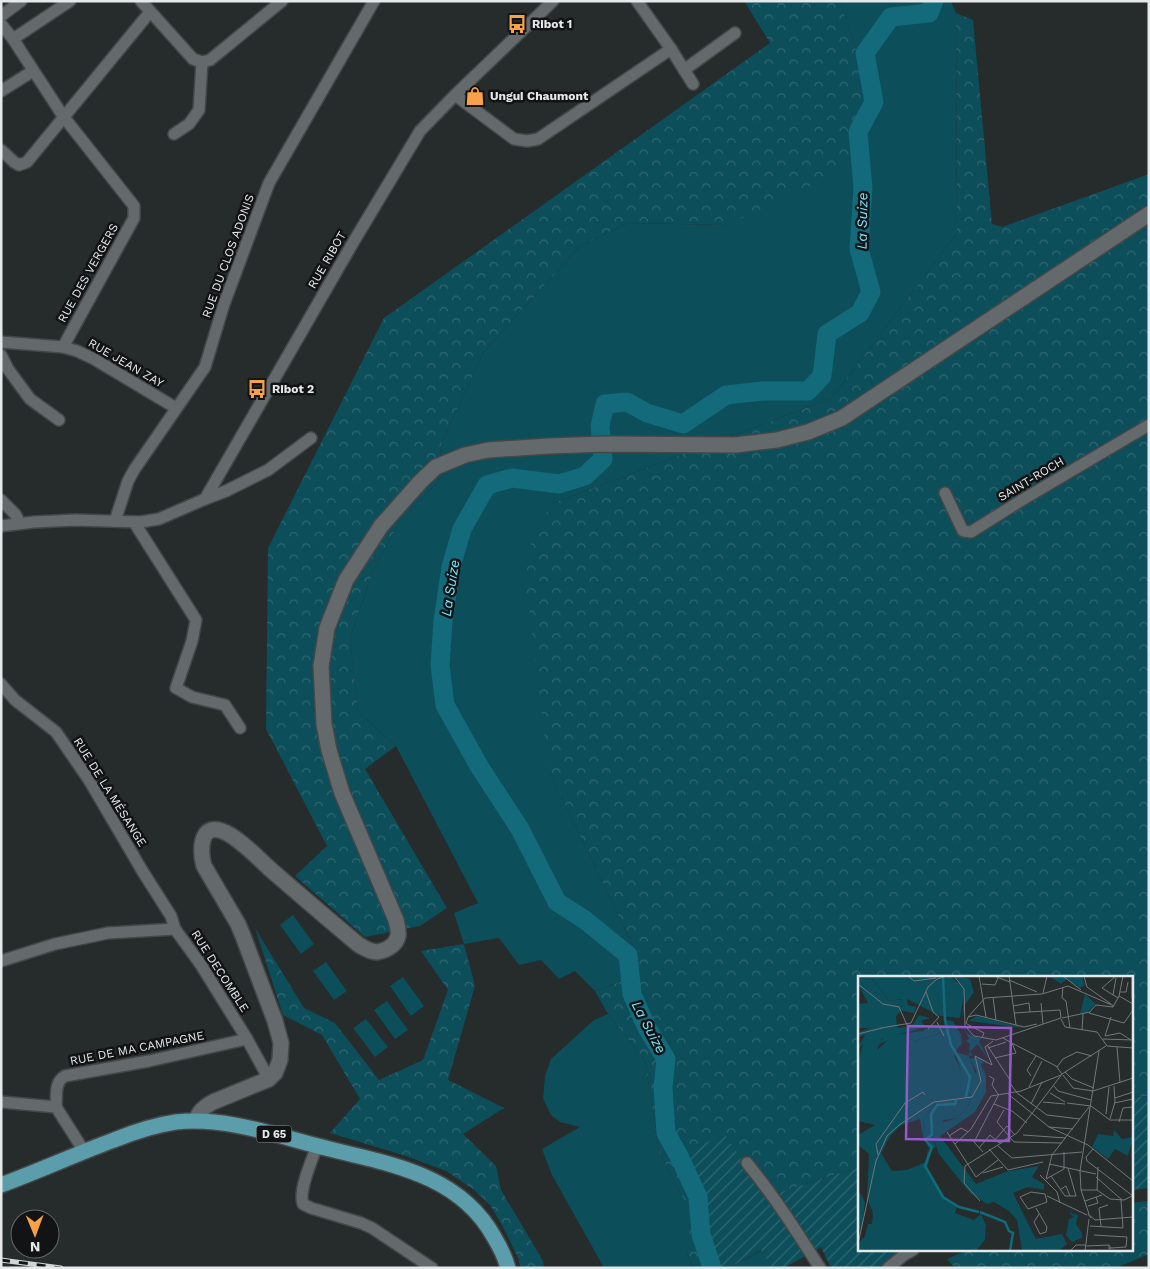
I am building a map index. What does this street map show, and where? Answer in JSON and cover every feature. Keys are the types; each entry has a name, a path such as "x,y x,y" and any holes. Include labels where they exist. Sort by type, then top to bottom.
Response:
{"main road":[{"path":"196,1121 200,1111 205,1106 269,1079 275,1073 280,1060 281,1043 238,924 204,866 201,849 202,840 205,835 216,830 229,835 359,945 368,950 377,952 386,949 393,945 398,938 396,920 342,792 329,750 324,724 321,666 327,628 346,580 381,526 421,481 436,467 465,455 488,450 549,446 735,445 777,440 808,432 842,418 1149,214"},
{"name":"D 65","path":"1,1184 148,1128 169,1123 196,1121 220,1123 250,1128 394,1165 429,1178 454,1193 483,1218 500,1247 508,1268"}],"street":[{"path":"1,16 21,1"},
{"path":"13,39 70,1"},
{"path":"141,1 193,59 202,62 210,60 282,1"},
{"name":"RUE DU CLOS ADONIS","path":"115,521 128,481 134,470 205,367 224,304 269,183 374,1"},
{"name":"RUE RIBOT","path":"205,499 420,131 553,1"},
{"path":"638,1 693,84"},
{"path":"1,150 18,165 27,162 150,12"},
{"name":"RUE DES VERGERS","path":"1,24 13,39 63,116 134,206 134,218 63,347"},
{"path":"684,70 735,33"},
{"path":"455,95 514,138 527,141 538,139 671,49"},
{"path":"174,134 189,124 199,110 202,62"},
{"path":"1,91 34,71"},
{"name":"RUE JEAN ZAY","path":"1,342 63,347 77,350 176,408"},
{"path":"1,355 8,369 30,398 59,420"},
{"name":"SAINT-ROCH","path":"945,493 963,531 971,532 1149,424"},
{"path":"1,526 75,520 134,522 159,519 234,487 268,470 310,438"},
{"path":"1,500 15,514 20,523"},
{"path":"134,522 196,620 192,641 176,688 192,697 225,706 240,728"},
{"name":"RUE DE LA MÉSANGE","path":"1,684 16,700 56,732 89,780 143,872 172,916 175,929"},
{"name":"RUE DECOMBLE","path":"1,961 55,944 108,932 175,929 247,1039 269,1079"},
{"name":"RUE DE MA CAMPAGNE","path":"56,1107 58,1084 60,1079 65,1076 149,1061 247,1039"},
{"path":"1,1102 56,1107 84,1151"},
{"path":"317,1146 302,1190 301,1199 303,1204 362,1223 432,1268"},
{"path":"747,1163 781,1207 820,1268"},
{"path":"888,1268 909,1252"}],"green space":[{"path":"744,1 840,1 857,53 863,101 849,168 727,225 628,223 580,246 483,353 441,445 438,482 399,522 373,571 350,638 358,712 396,746 365,769 447,908 420,926 365,937 295,876 327,846 266,729 268,548 384,318 770,43"},
{"path":"840,1 951,1 956,13 957,233 832,398 551,504 549,771 636,952 625,980 595,991 575,971 559,979 541,960 519,965 499,938 464,944 454,913 478,903 396,746 358,712 350,638 373,571 399,522 438,482 441,445 483,353 580,246 628,223 727,225 857,53"},
{"path":"956,13 973,20 992,224 1002,227 1149,174 1149,1096 1132,1097 1132,976 858,976 858,1167 768,1196 681,1155 701,1196 705,1233 718,1268 693,1268 686,1251 686,1204 659,1152 645,1060 608,1014 595,991 625,980 636,952 549,771 523,560 551,504 832,398 957,233"},
{"path":"293,915 314,944 301,954 280,925"},
{"path":"255,928 304,1008 335,1023 379,1080 423,1060 448,990 421,951 464,944 475,986 448,1080 504,1108 463,1134 496,1166 501,1190 543,1261 544,1268 520,1268 519,1260 490,1205 473,1189 446,1171 406,1156 330,1133 360,1099 322,1035 283,1015"},
{"path":"326,962 347,991 334,1000 313,971"},
{"path":"403,977 424,1006 411,1016 390,986"},
{"path":"387,1001 408,1030 395,1039 374,1010"},
{"path":"608,1014 645,1060 659,1152 686,1204 686,1251 693,1268 604,1268 552,1175 542,1149 580,1127 560,1122 551,1115 543,1098 545,1076 551,1059 594,1020"},
{"path":"366,1019 388,1047 375,1057 353,1028"},
{"path":"1149,1096 1149,1188 1132,1190 1132,1097"},
{"path":"724,1134 768,1196 858,1167 858,1252 899,1252 881,1268 831,1268 821,1247 784,1268 772,1268 761,1250 729,1268 718,1268 705,1233 701,1196 681,1155"},
{"path":"1149,1201 1149,1254 1116,1268 955,1268 947,1259 963,1252 1132,1252 1132,1203"},
{"path":"762,1250 772,1268 729,1268"}],"waterway":[{"name":"La Suize","path":"712,1268 701,1234 698,1197 666,1133 663,1087 666,1059 647,1028 632,994 628,955 585,920 557,902 520,829 479,766 445,705 440,665 443,621 451,567 462,529 487,485 512,478 559,484 585,476 603,459 600,426 605,404 627,402 647,413 683,424 726,395 763,391 808,391 822,376 827,334 860,313 871,292 859,249 863,188 858,132 874,102 865,53 891,17 929,13 934,1"}],"railway":[{"path":"1,1260 61,1268"}],"place":[{"name":"Ribot 1","path":"517,24"},
{"name":"Ungui Chaumont","path":"475,96"},
{"name":"Ribot 2","path":"257,389"}]}
